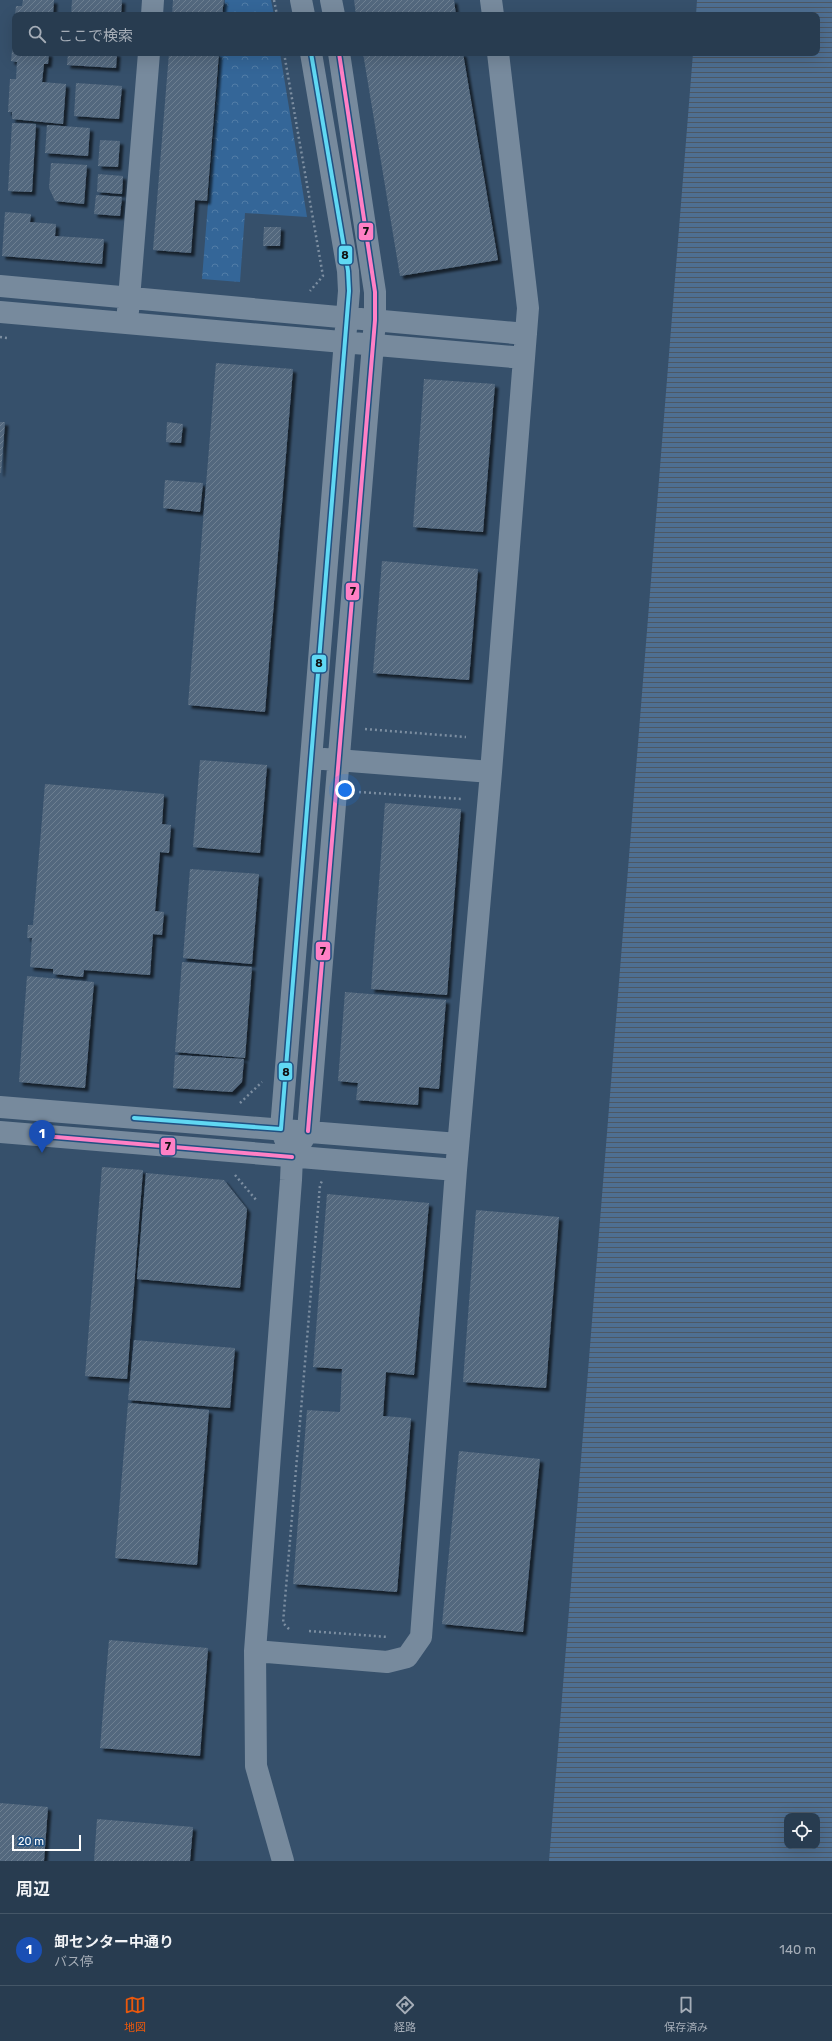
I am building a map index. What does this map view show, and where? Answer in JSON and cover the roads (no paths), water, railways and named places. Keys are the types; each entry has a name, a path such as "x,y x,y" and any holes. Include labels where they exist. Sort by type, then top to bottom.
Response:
{"street":[{"path":"152,12 153,0"},
{"path":"302,0 304,12"},
{"path":"331,0 333,12"},
{"path":"491,0 493,12"},
{"path":"127,322 149,56"},
{"path":"283,1861 256,1766 255,1651 292,1157 280,1128 348,317 348,271 312,56"},
{"path":"292,1157 308,1131 374,344 374,286 339,56"},
{"path":"255,1651 387,1662 407,1657 421,1636 458,1144 491,772 528,308 498,56"},
{"path":"0,286 526,334"},
{"path":"0,312 524,358"},
{"path":"311,758 491,772"},
{"path":"0,1107 280,1128 458,1144"},
{"path":"0,1132 456,1170"}],"place":[{"name":"卸センター中通り","path":"42,1153"}]}
